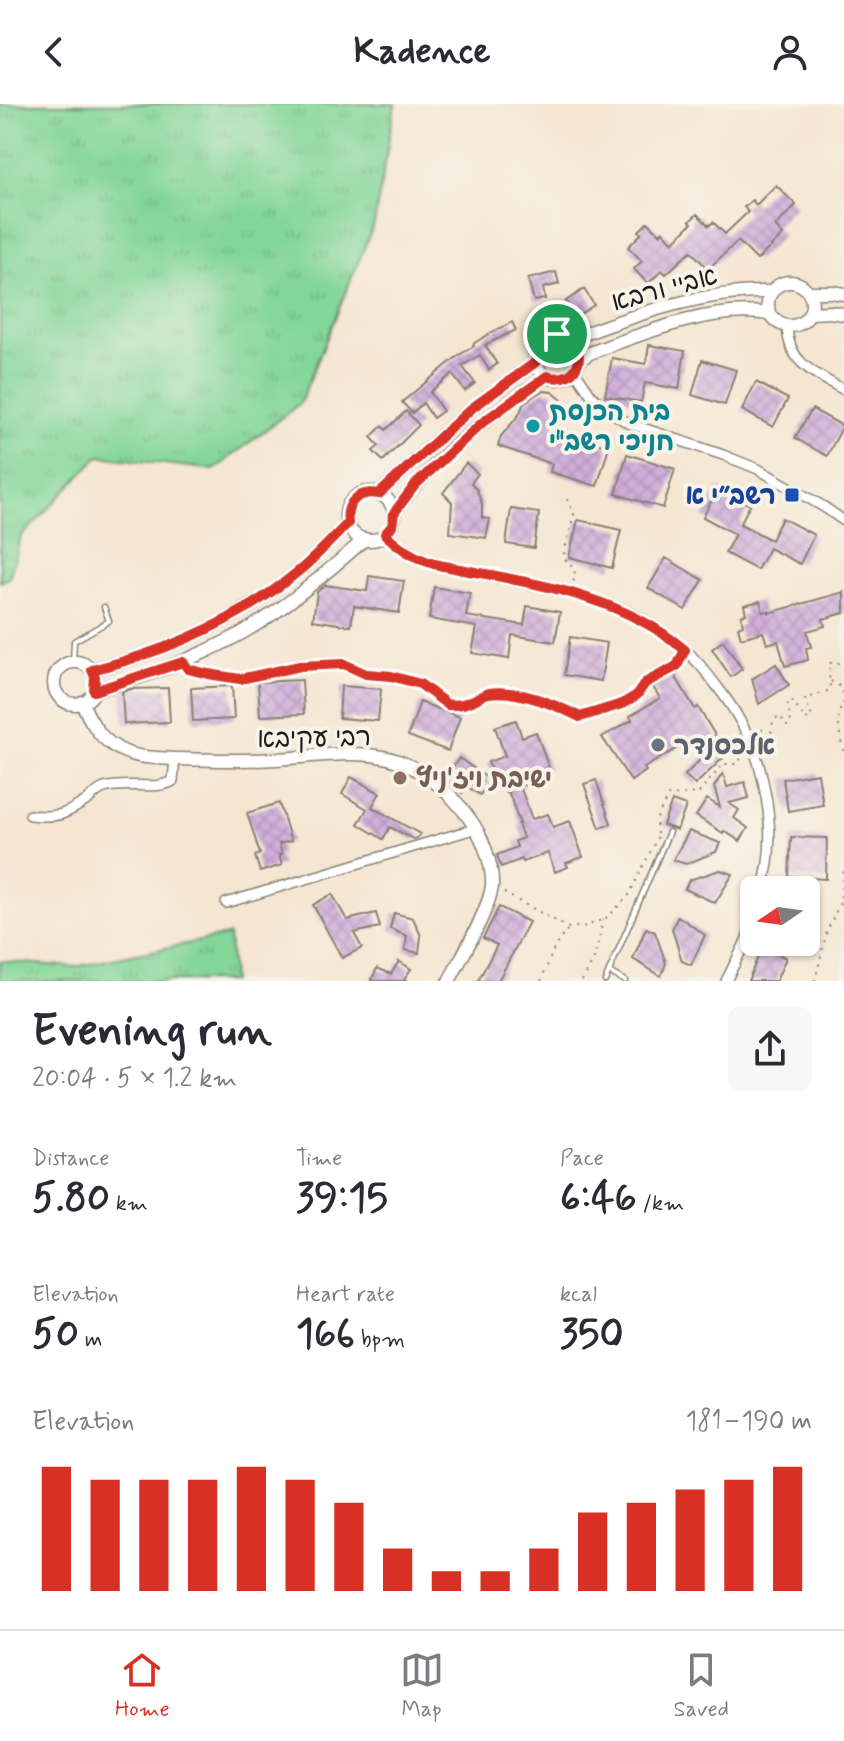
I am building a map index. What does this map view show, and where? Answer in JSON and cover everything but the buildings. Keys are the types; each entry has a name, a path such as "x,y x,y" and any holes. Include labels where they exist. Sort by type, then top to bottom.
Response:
{"street":[{"path":"791,281 810,292 811,313 801,324 780,324 770,314 768,306 777,286 791,281"},
{"name":"אביי ורבא","path":"570,339 663,306 725,293 772,292"},
{"path":"810,292 844,294"},
{"name":"אביי ורבא","path":"576,365 585,355 669,325 727,313 754,311 770,314"},
{"path":"811,313 844,314"},
{"path":"787,326 787,338 794,355 806,367 844,390"},
{"path":"576,365 569,375 562,378 547,376 536,362 538,345 543,339 557,334 570,339 577,348 576,365 592,396 628,423 758,469 844,521"},
{"path":"379,494 472,408 536,362"},
{"path":"394,513 387,499 365,492 355,497 346,517 355,534 365,539 378,539 392,526 394,513 415,485 483,422 547,376"},
{"path":"92,670 176,644 246,609 300,570 348,523"},
{"path":"385,534 402,550 418,559 573,593 606,604 641,619 685,650 730,702 750,741 766,789 771,826 765,876"},
{"path":"94,691 183,662 222,644 274,613 365,539"},
{"path":"73,662 92,670 94,691 89,699 72,704 63,700 55,687 58,671 73,662"},
{"name":"רבי עקיבא","path":"82,702 94,725 114,747 143,757 227,760 350,755 399,761 449,793 477,828 486,851 492,886"},
{"path":"30,815 53,818 72,810 102,789 129,784 164,786 173,781 175,758"},
{"path":"226,903 477,828"},
{"path":"449,981 486,907 492,886"},
{"path":"726,981 740,953"}],"lane":[{"path":"73,662 74,641 109,621 104,607"},
{"path":"605,981 669,832"},
{"path":"609,972 625,981"}],"path":[{"path":"567,499 574,514 563,557 575,570 573,593"},
{"path":"183,662 188,669 240,679 300,666 344,664 366,674 391,676 420,684 448,705 465,704 488,693 506,694 559,706 580,717 630,700 645,683 677,666 685,650"},
{"path":"492,886 569,928 587,926 608,917 629,895 658,836 656,820 668,796 699,793 723,764 736,764 760,727 766,736 771,735 773,720 780,716 787,726 791,724 788,704 791,700 806,720 812,717 805,699 830,690 829,663 837,662 844,671"},
{"path":"830,680 841,687 844,700 840,707 844,754"},
{"path":"815,981 827,931 840,903 844,869"},
{"path":"582,981 595,957 603,919"},
{"path":"541,981 555,946 569,928"}],"green space":[{"path":"0,104 395,104 374,224 300,403 214,470 99,456 21,537 9,578 0,582"},
{"path":"229,935 232,981 0,981 0,961 74,967"}],"place":[{"name":"בית הכנסת חניכי רשב\"י","path":"533,426"},
{"name":"רשב״י א","path":"792,495"},
{"name":"אלכסנדר","path":"658,745"},
{"name":"ישיבת ויז'ניץ","path":"400,778"}],"route":[{"path":"557,334 567,336 577,348 576,368 562,378 547,376 483,422 415,485 394,513 392,526 385,534 402,550 418,559 573,593 641,619 685,650 677,666 645,683 637,695 622,704 580,717 559,706 506,694 488,693 465,704 448,705 420,684 391,676 366,674 344,664 300,666 240,679 188,669 183,662 94,691 96,686 92,670 151,654 195,636 246,609 300,570 348,523 348,507 355,497 365,492 379,494 472,408 536,362 538,345 543,339 557,334"}]}
